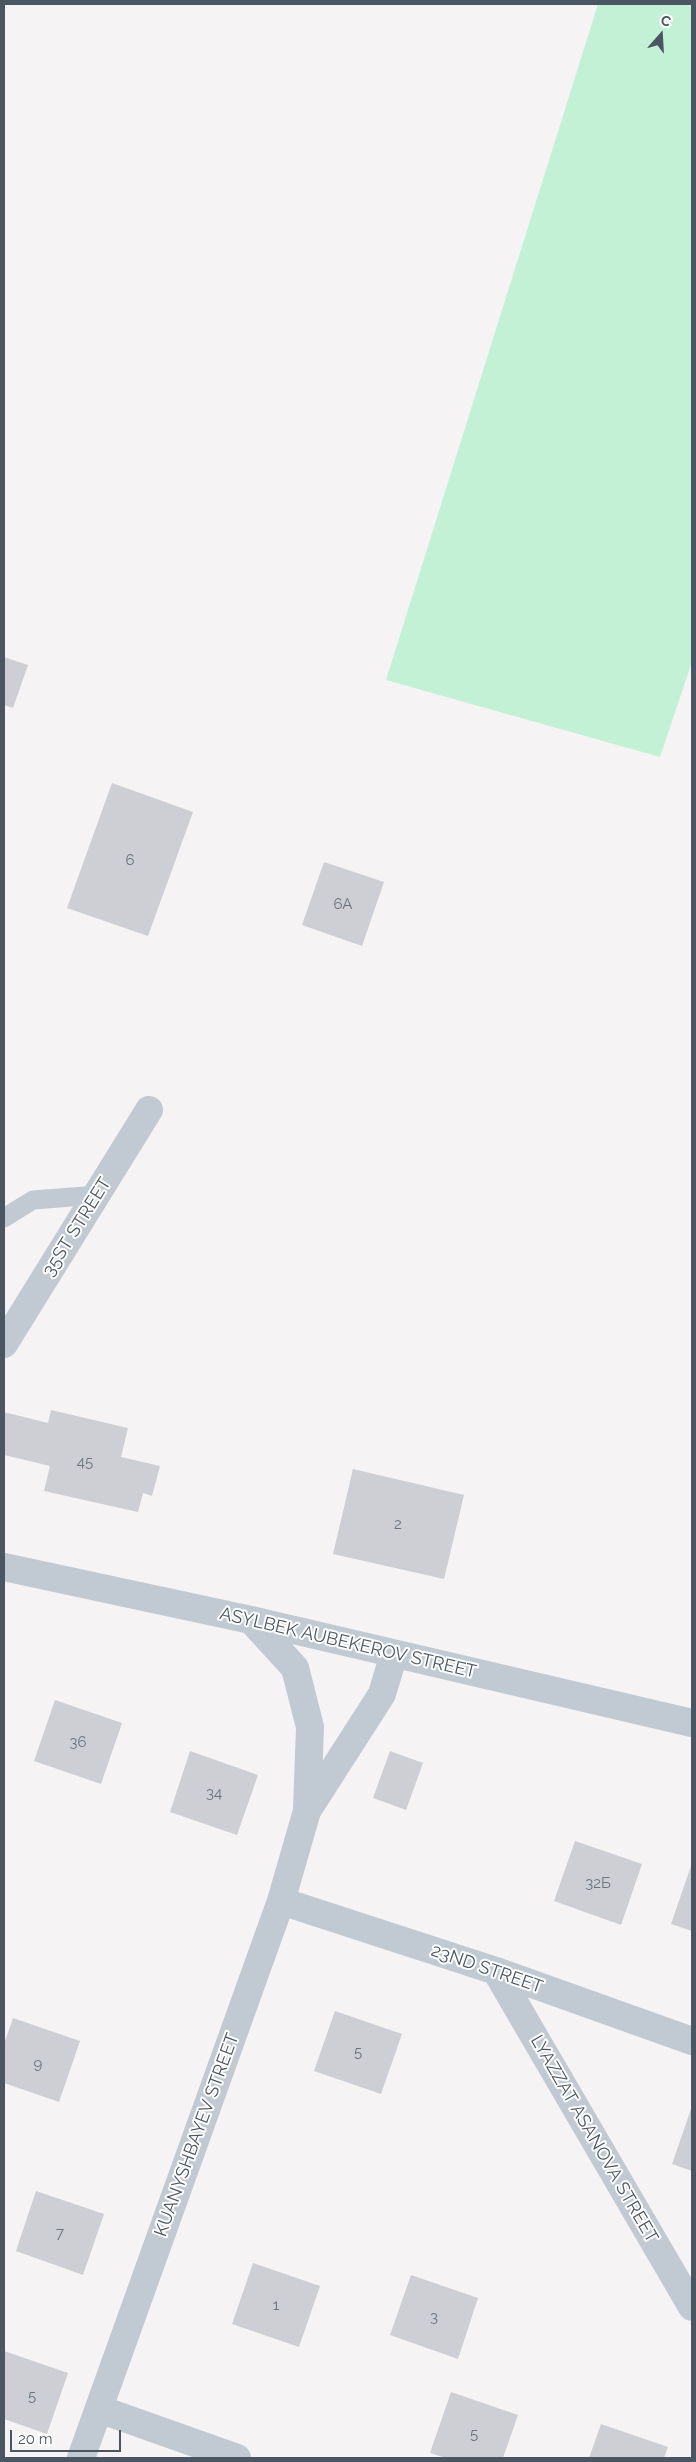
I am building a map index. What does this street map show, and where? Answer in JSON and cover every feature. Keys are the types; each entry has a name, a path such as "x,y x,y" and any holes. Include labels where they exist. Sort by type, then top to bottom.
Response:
{"street":[{"name":"35ST STREET","path":"4,1344 149,1110"},
{"name":"ASYLBEK AUBEKEROV STREET","path":"4,1567 251,1620 692,1723"},
{"name":"KUANYSHBAYEV STREET","path":"81,2458 281,1901 307,1810 310,1727 295,1668 251,1620"},
{"name":"KUANYSHBAYEV STREET","path":"307,1810 382,1694 394,1654"},
{"name":"23ND STREET","path":"281,1901 496,1971 692,2041"},
{"name":"LYAZZAT ASANOVA STREET","path":"496,1971 692,2308"},
{"path":"99,2408 237,2458"}],"lane":[{"path":"4,1218 33,1200 98,1195"}],"green space":[{"path":"598,4 692,4 692,662 660,757 386,680"}],"building":[{"path":"4,657 28,665 13,708 4,705"},
{"path":"112,783 193,812 148,936 67,908"},
{"path":"324,862 384,882 362,946 302,925"},
{"path":"51,1410 128,1428 121,1457 160,1466 152,1496 143,1493 138,1512 44,1491 50,1466 4,1455 4,1412 48,1423"},
{"path":"353,1469 464,1495 444,1579 333,1554"},
{"path":"55,1700 122,1723 101,1784 34,1761"},
{"path":"190,1751 258,1775 237,1835 170,1812"},
{"path":"390,1751 423,1763 406,1810 373,1798"},
{"path":"575,1841 642,1864 621,1925 554,1901"},
{"path":"692,1863 692,1931 671,1924"},
{"path":"335,2011 402,2034 381,2094 314,2071"},
{"path":"13,2018 80,2041 59,2102 4,2083 4,2044"},
{"path":"692,2106 692,2171 672,2164"},
{"path":"36,2191 104,2214 83,2275 16,2251"},
{"path":"253,2263 320,2286 299,2347 232,2324"},
{"path":"411,2275 478,2298 458,2359 390,2335"},
{"path":"4,2351 68,2373 47,2434 4,2419"},
{"path":"451,2392 518,2415 503,2458 446,2458 430,2453"},
{"path":"601,2424 668,2447 664,2458 589,2458"}]}
